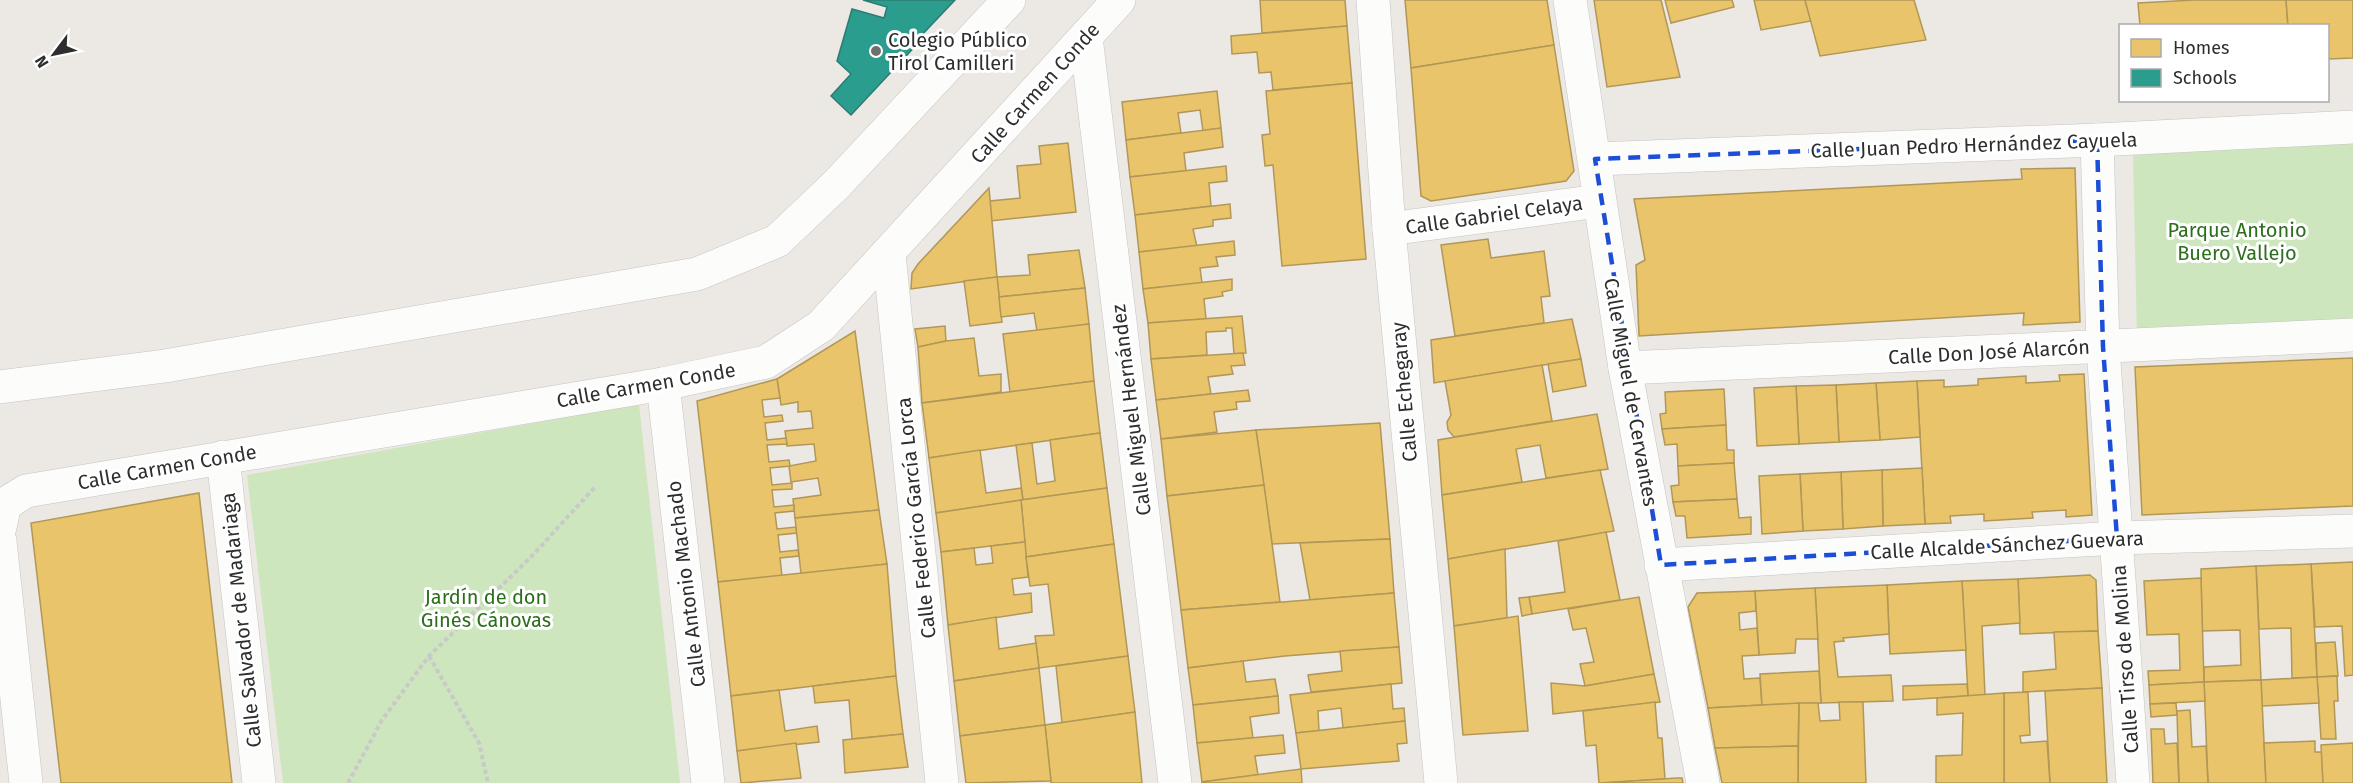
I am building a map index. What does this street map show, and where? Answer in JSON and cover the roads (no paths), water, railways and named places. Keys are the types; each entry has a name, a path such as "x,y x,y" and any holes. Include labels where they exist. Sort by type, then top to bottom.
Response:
{"street":[{"path":"0,387 165,366 697,274 777,241 836,185 1009,0"},
{"name":"Calle Echegaray","path":"1373,0 1389,229 1441,783"},
{"name":"Calle Miguel de Cervantes","path":"1570,0 1625,368 1703,783"},
{"name":"Calle Carmen Conde","path":"0,527 5,504 26,491 663,384 766,362 821,326 889,254 1098,14"},
{"name":"Calle Miguel Hernández","path":"1098,14 1175,783"},
{"name":"Calle Juan Pedro Hernández Cayuela","path":"1595,159 2097,140 2353,127"},
{"name":"Calle Tirso de Molina","path":"2097,140 2103,347 2133,783"},
{"name":"Calle Gabriel Celaya","path":"1389,229 1599,201"},
{"name":"Calle Federico García Lorca","path":"889,254 942,783"},
{"name":"Calle Don José Alarcón","path":"1625,368 2353,335"},
{"name":"Calle Antonio Machado","path":"663,384 708,783"},
{"name":"Calle Salvador de Madariaga","path":"223,457 259,783"},
{"name":"Calle Alcalde Sánchez Guevara","path":"1661,565 2117,538 2353,531"},
{"path":"0,541 26,783"}],"place":[{"name":"Colegio Público Tirol Camilleri","path":"876,51"}],"park label":[{"name":"Parque Antonio Buero Vallejo","path":"2237,242"},
{"name":"Jardín de don Ginés Cánovas","path":"486,608"}]}
